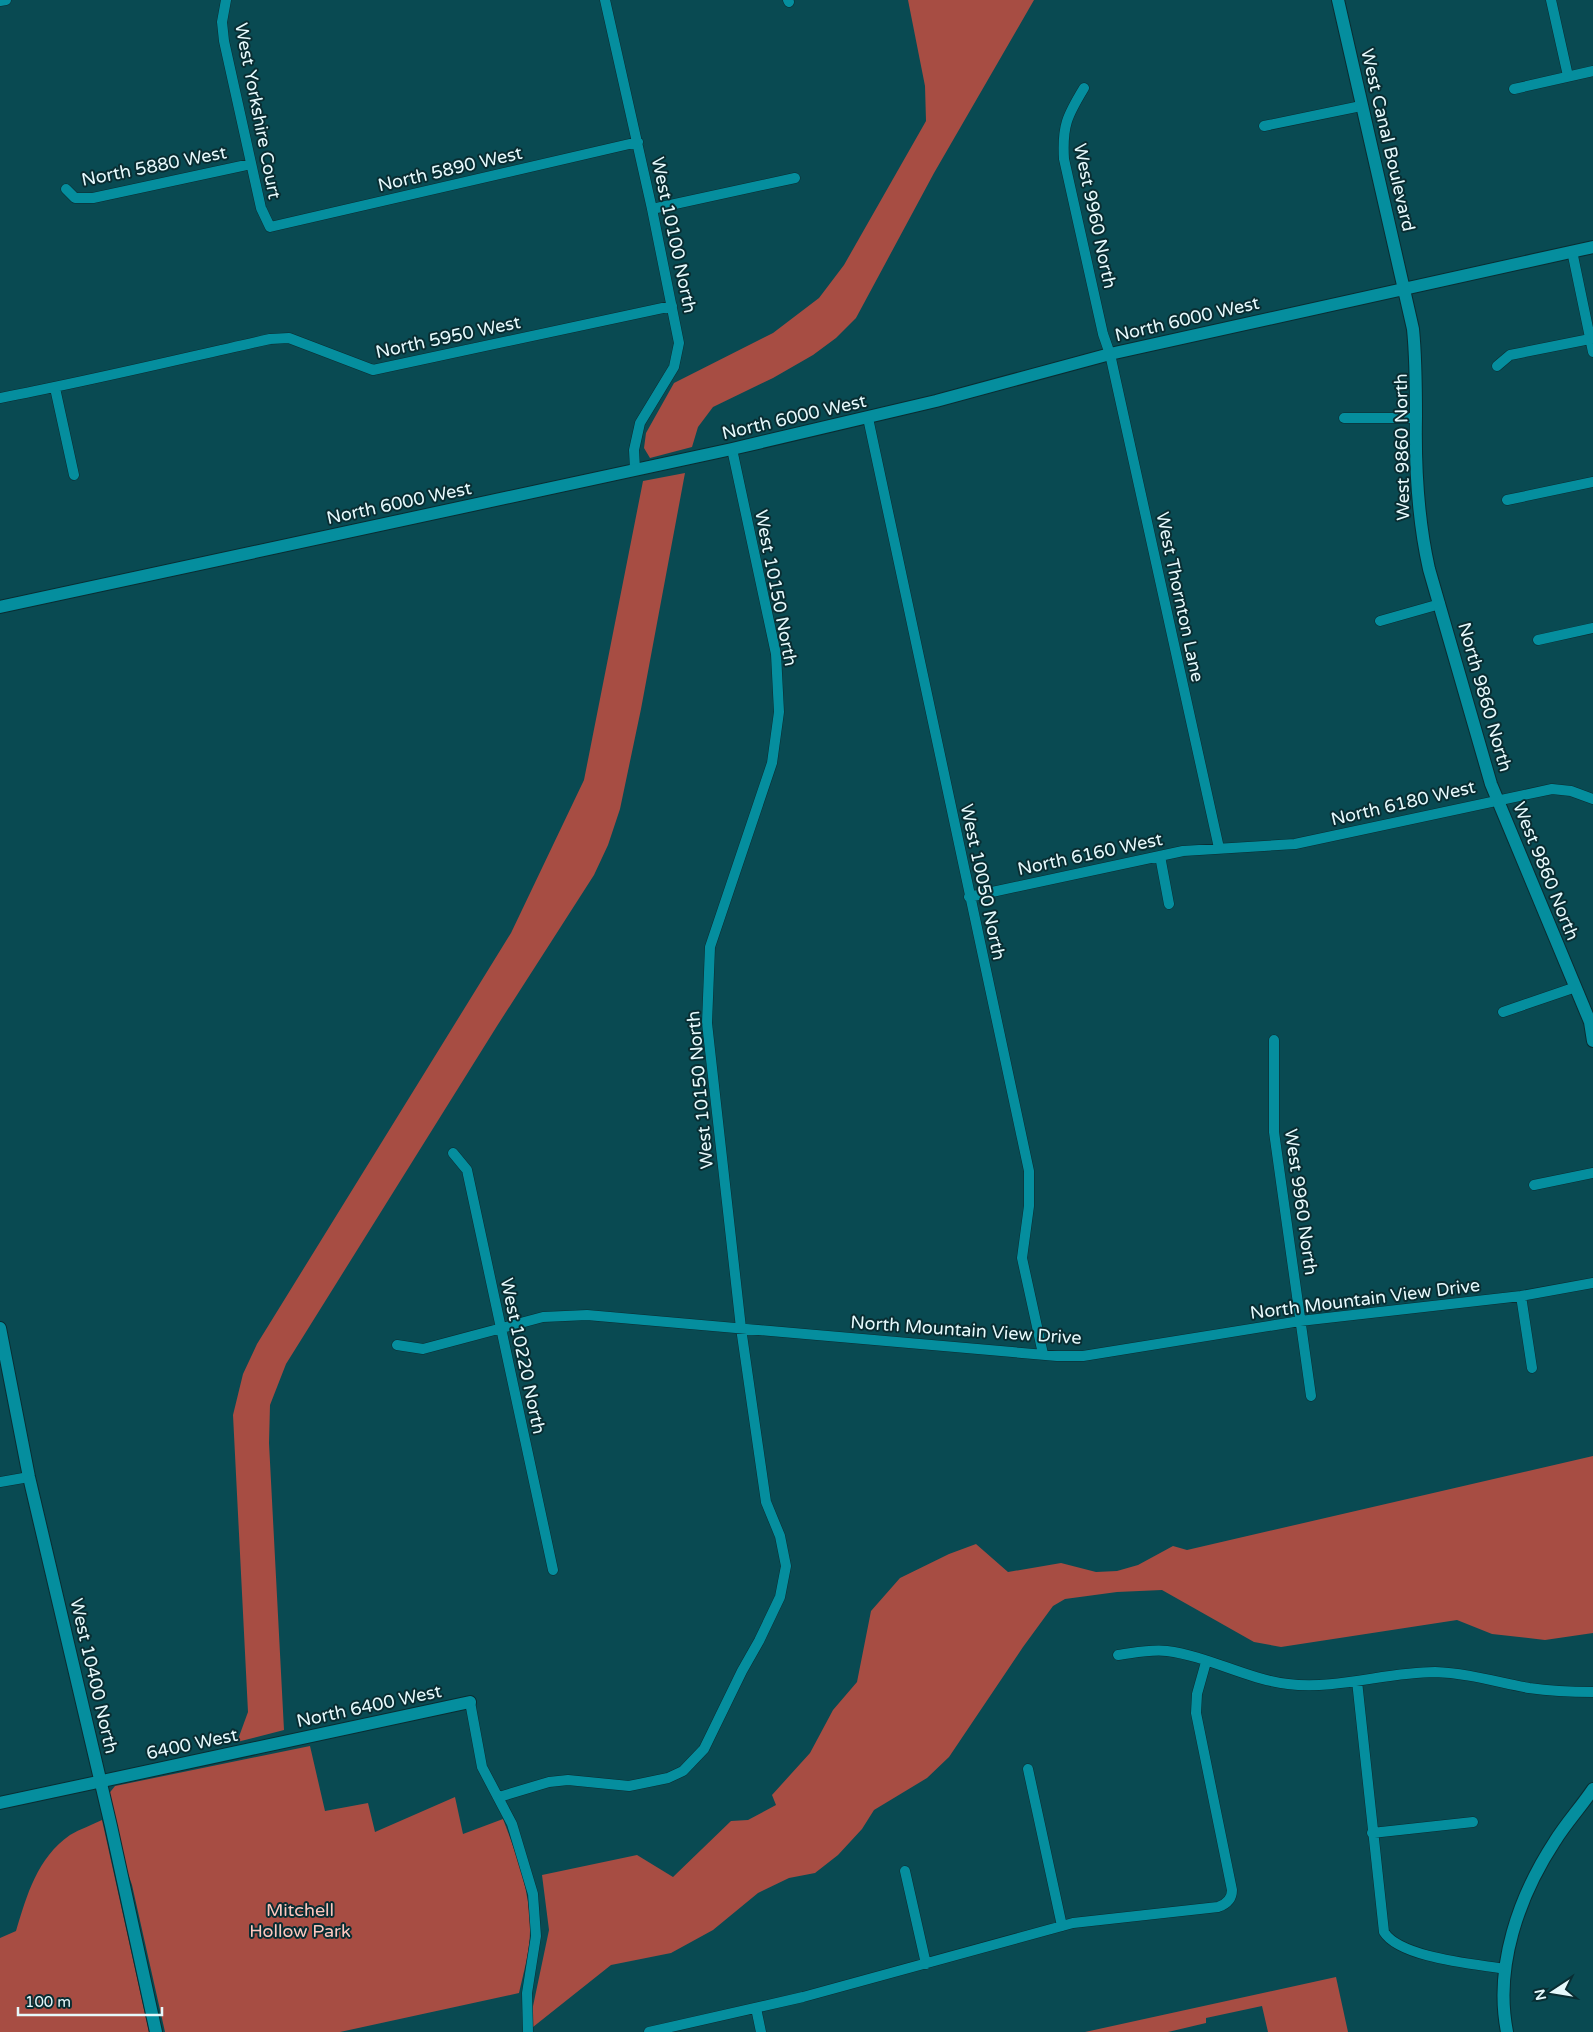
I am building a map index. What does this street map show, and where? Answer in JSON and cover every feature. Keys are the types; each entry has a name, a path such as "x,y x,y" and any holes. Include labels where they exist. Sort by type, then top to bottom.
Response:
{"street":[{"path":"0,1 6,0"},
{"name":"West Yorkshire Court","path":"226,0 222,22 224,41 261,208 270,227"},
{"name":"West 10100 North","path":"605,0 638,142 679,343 674,367 640,423 634,450 635,469"},
{"name":"West Canal Boulevard","path":"1338,0 1404,288"},
{"path":"1551,0 1568,76"},
{"path":"1514,89 1593,71"},
{"name":"West 9960 North","path":"1084,88 1067,116 1062,140 1064,159 1103,334 1110,354"},
{"path":"1264,126 1361,106"},
{"name":"North 5890 West","path":"270,227 638,142"},
{"name":"North 5880 West","path":"66,189 75,198 93,198 251,164"},
{"path":"652,210 795,178"},
{"name":"North 6000 West","path":"0,607 732,449 868,418 1110,354 1593,247"},
{"path":"1572,251 1593,352"},
{"name":"West 9860 North","path":"1404,288 1417,366 1416,418 1421,535 1440,604"},
{"name":"North 5950 West","path":"0,398 56,388 270,339 289,338 373,370 672,306"},
{"path":"1496,366 1510,355 1590,339"},
{"name":"West Thornton Lane","path":"1110,354 1219,848"},
{"path":"56,388 74,475"},
{"name":"West 10050 North","path":"868,418 1029,1171 1029,1206 1022,1258 1043,1354"},
{"path":"1344,418 1416,418"},
{"name":"West 10150 North","path":"499,1797 549,1782 568,1780 629,1786 668,1778 683,1771 704,1749 742,1670 759,1641 780,1597 786,1566 780,1536 766,1502 741,1328 707,1023 710,947 772,763 779,712 776,654 732,449"},
{"path":"1507,500 1593,482"},
{"path":"1380,621 1440,604"},
{"name":"North 9860 North","path":"1440,604 1477,740 1498,799"},
{"path":"1538,640 1593,628"},
{"name":"North 6180 West","path":"1219,848 1274,847 1295,844 1498,799 1552,789 1571,791 1593,799"},
{"name":"West 9860 North","path":"1498,799 1590,1022 1593,1041"},
{"name":"North 6160 West","path":"970,897 1160,856 1219,848"},
{"path":"1160,856 1169,904"},
{"path":"1503,1012 1576,987"},
{"name":"West 9960 North","path":"1274,1040 1274,1132 1311,1396"},
{"name":"West 10220 North","path":"453,1153 467,1170 553,1570"},
{"path":"1534,1185 1593,1173"},
{"name":"North Mountain View Drive","path":"397,1345 423,1349 543,1317 587,1315 1083,1356 1300,1321 1521,1296 1593,1283"},
{"path":"1521,1296 1532,1368"},
{"name":"West 10400 North","path":"0,1328 29,1477 101,1782 156,2032"},
{"path":"0,1482 29,1477"},
{"path":"1118,1654 1166,1651 1246,1676 1283,1683 1325,1684 1402,1674 1442,1673 1484,1677 1545,1690 1593,1692"},
{"path":"649,2032 756,2008 926,1964 1062,1926 1106,1918 1218,1907 1225,1904 1230,1898 1232,1886 1197,1722 1197,1694 1206,1662"},
{"path":"1357,1681 1381,1922 1384,1932 1390,1940 1408,1948 1437,1956 1505,1969"},
{"path":"470,1702 482,1767 512,1824 523,1857 532,1894 536,1920 536,1942 526,2004 528,2032"},
{"name":"North 6400 West","path":"275,1744 470,1702"},
{"name":"6400 West","path":"0,1803 275,1744"},
{"path":"1028,1769 1062,1926"},
{"path":"1507,2032 1503,1999 1505,1969 1516,1920 1536,1872 1556,1839 1593,1789"},
{"path":"1372,1833 1472,1822"},
{"path":"905,1871 926,1964"},
{"path":"756,2008 761,2032"}],"green space":[{"path":"908,0 1034,0 934,173 856,318 836,338 813,355 773,378 713,407 698,427 692,447 650,458 644,448 646,433 674,383 773,333 819,298 844,265 926,121 925,86"},
{"path":"685,473 641,709 620,809 608,845 594,875 497,1026 286,1364 270,1405 269,1443 284,1730 237,1742 248,1712 233,1415 243,1374 257,1344 511,933 584,780 643,481"},
{"path":"1593,1456 1593,1633 1545,1640 1492,1634 1457,1620 1281,1647 1254,1642 1162,1590 1117,1592 1065,1599 1053,1606 949,1757 927,1778 874,1810 862,1829 838,1855 815,1873 789,1878 758,1893 713,1930 671,1953 611,1965 533,2027 532,2011 549,1930 542,1875 637,1855 673,1877 731,1821 748,1820 776,1805 772,1795 810,1753 833,1710 857,1682 871,1611 900,1578 949,1554 976,1544 1008,1572 1061,1563 1096,1572 1117,1571 1138,1565 1173,1546 1187,1550"},
{"name":"Mitchell Hollow Park","path":"310,1746 325,1811 368,1803 375,1832 455,1797 463,1834 503,1819 521,1871 529,1911 530,1924 527,1959 519,1993 340,2032 165,2032 132,1885 120,1851 107,1796 115,1786"},
{"path":"102,1820 149,2032 0,2032 0,1938 16,1931 29,1891 41,1866 49,1855 70,1835"},
{"path":"1336,1977 1348,2032 1268,2032 1262,2006 1206,2018 1206,2023 1168,2032 1085,2032"}]}
